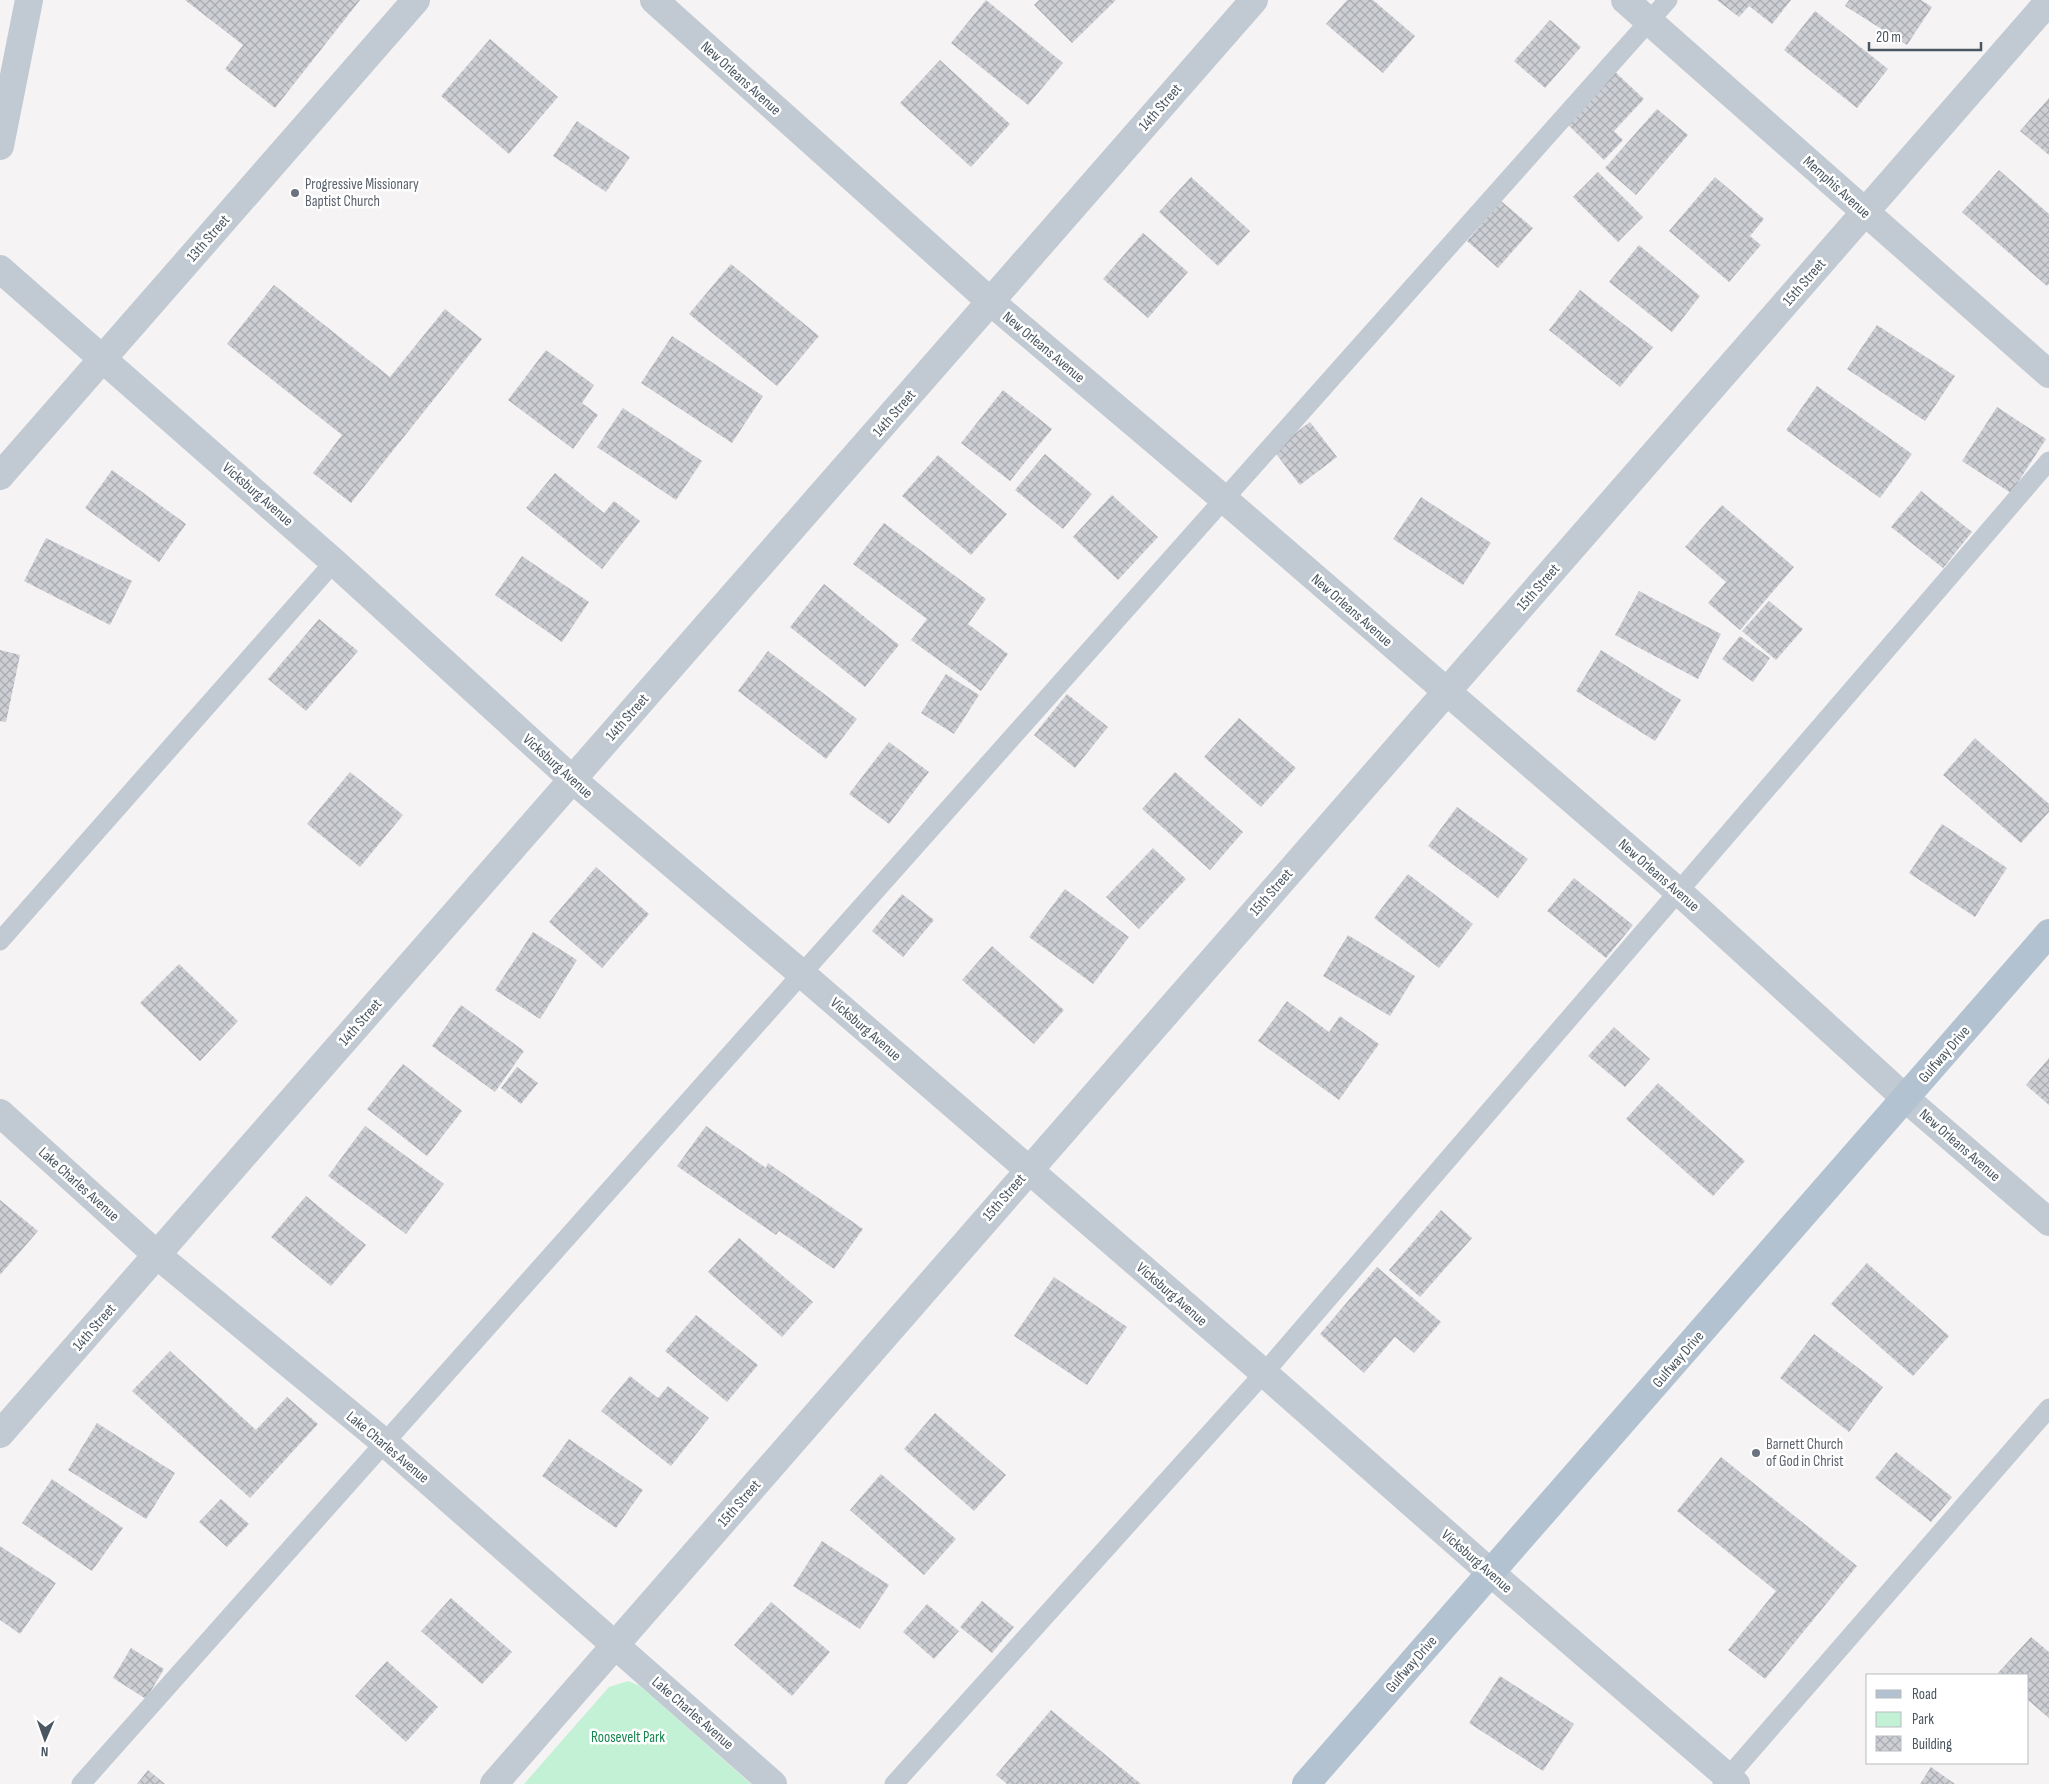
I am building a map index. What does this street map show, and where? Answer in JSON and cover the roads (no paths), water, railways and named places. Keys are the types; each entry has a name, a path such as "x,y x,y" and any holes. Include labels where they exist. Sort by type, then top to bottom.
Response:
{"main road":[{"name":"Gulfway Drive","path":"1306,1784 2049,934"}],"street":[{"path":"0,146 29,0"},
{"name":"13th Street","path":"0,476 416,0"},
{"name":"New Orleans Avenue","path":"654,0 991,302 1224,500 1678,892 1906,1098 2049,1222"},
{"name":"14th Street","path":"0,1434 1254,0"},
{"name":"Memphis Avenue","path":"1625,0 2049,374"},
{"name":"15th Street","path":"494,1784 2049,1"},
{"name":"Vicksburg Avenue","path":"0,269 334,562 573,780 802,974 1264,1373 1729,1782"},
{"name":"Lake Charles Avenue","path":"0,1113 157,1254 385,1444 773,1784"}],"lane":[{"path":"81,1784 1668,0"},
{"path":"894,1784 1264,1373 2049,461"},
{"path":"0,941 334,562"},
{"path":"1729,1782 2049,1408"}],"place":[{"name":"Progressive Missionary Baptist Church","path":"295,193"},
{"name":"Barnett Church of God in Christ","path":"1756,1453"}],"park label":[{"name":"Roosevelt Park","path":"628,1737"}]}
